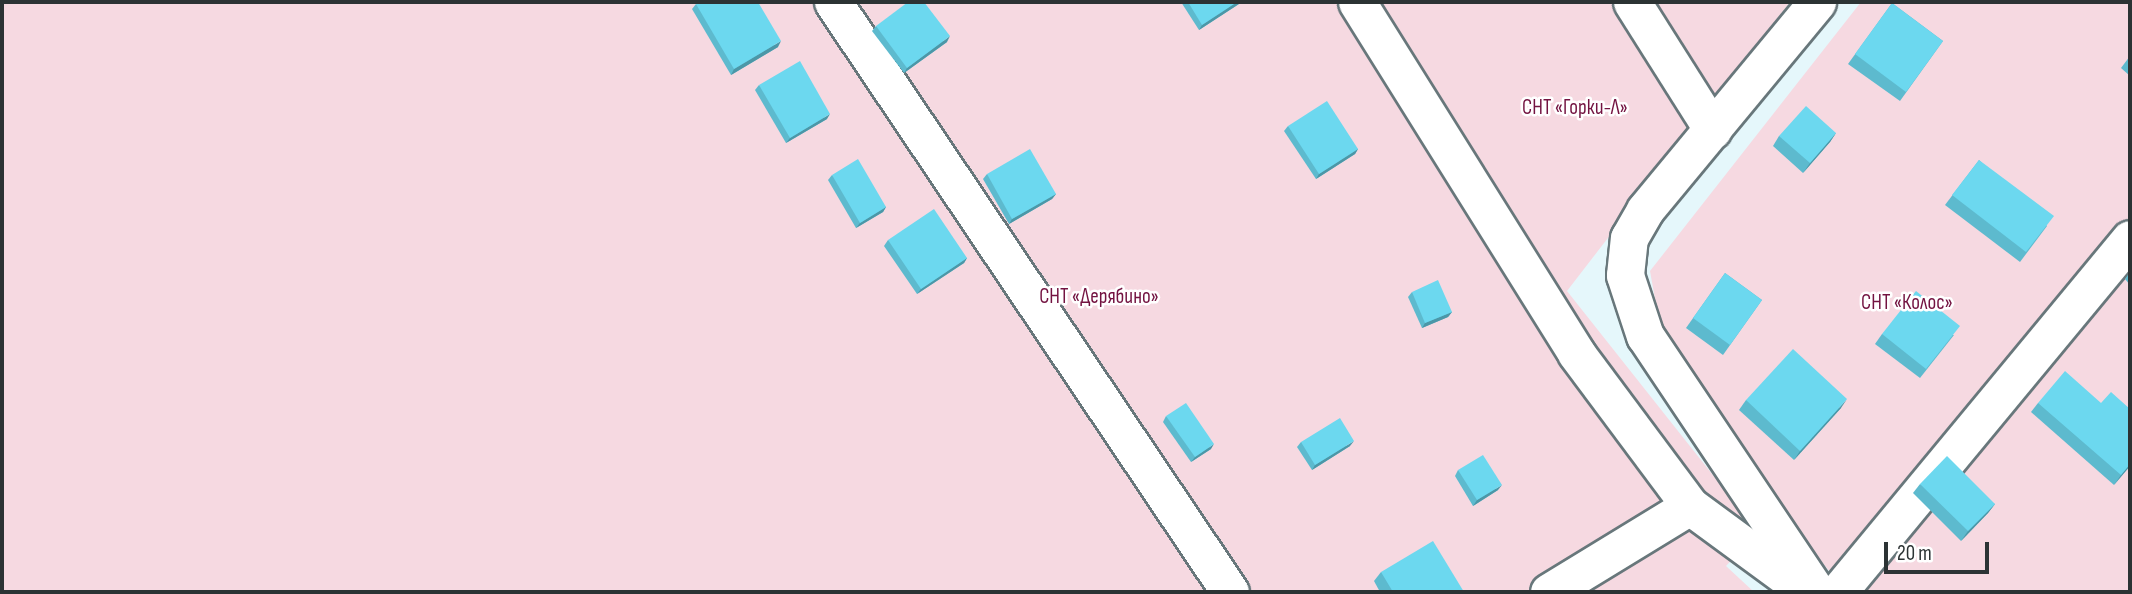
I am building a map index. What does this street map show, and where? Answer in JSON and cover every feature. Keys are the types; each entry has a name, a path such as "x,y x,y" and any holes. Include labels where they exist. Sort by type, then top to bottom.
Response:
{"street":[{"path":"833,2 1230,592"},
{"path":"1357,2 1576,353 1690,506 1807,592"},
{"path":"1632,2 1713,130"},
{"path":"1816,592 1645,336 1625,275 1629,238 1645,210 1817,2"},
{"path":"1838,592 2130,239"},
{"path":"1549,592 1690,506"}],"green space":[{"path":"2,2 1790,2 1567,291 1758,532 1726,566 1754,592 2,592"},
{"name":"СНТ «Колос»","path":"1861,2 2130,2 2130,592 1847,592 1784,517 1661,332 1650,271"}],"building":[{"path":"758,2 781,41 734,69 696,4"},
{"path":"908,2 924,2 950,36 907,68 876,26"},
{"path":"1188,2 1237,2 1202,25"},
{"path":"1892,3 1943,41 1906,92 1855,54"},
{"path":"800,61 830,114 790,138 759,85"},
{"path":"1327,101 1358,149 1319,174 1288,126"},
{"path":"1806,106 1836,133 1810,163 1779,136"},
{"path":"1030,149 1056,194 1012,219 987,174"},
{"path":"858,159 886,207 860,223 832,175"},
{"path":"1979,160 2054,216 2026,252 1952,195"},
{"path":"934,209 967,258 921,289 888,240"},
{"path":"1725,273 1762,300 1730,345 1693,318"},
{"path":"1438,280 1452,312 1425,323 1412,292"},
{"path":"1916,291 1960,326 1926,369 1882,334"},
{"path":"1793,349 1847,399 1800,451 1746,400"},
{"path":"2065,371 2101,403 2111,392 2130,409 2130,464 2121,475 2038,403"},
{"path":"1186,403 1214,444 1195,457 1166,416"},
{"path":"1340,418 1354,441 1315,465 1301,442"},
{"path":"1483,455 1502,485 1477,500 1458,470"},
{"path":"1947,456 1995,504 1968,531 1920,484"},
{"path":"1433,541 1464,592 1393,592 1381,572"}],"park label":[{"name":"СНТ «Горки-Л»","path":"1575,108"},
{"name":"СНТ «Дерябино»","path":"1099,297"}]}
